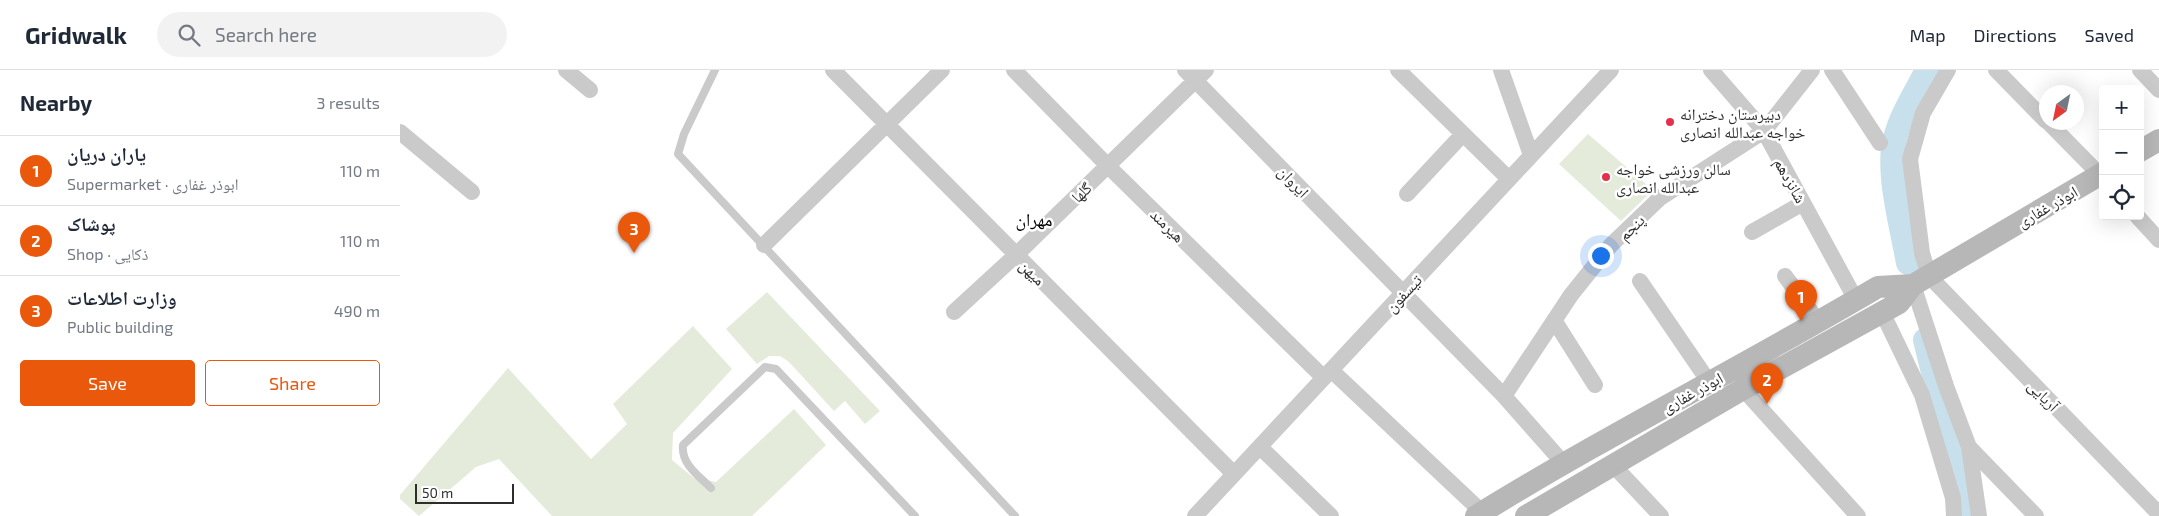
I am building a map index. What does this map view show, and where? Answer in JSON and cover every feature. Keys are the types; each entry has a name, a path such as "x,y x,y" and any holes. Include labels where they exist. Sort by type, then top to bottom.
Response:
{"main road":[{"path":"2144,149 2159,140"},
{"name":"ابوذر غفاری","path":"1526,516 1743,389 1899,303 1921,280 2099,178"},
{"name":"ابوذر غفاری","path":"1479,514 1525,485 1878,287 1921,280"}],"street":[{"path":"566,70 590,90"},
{"name":"میهن","path":"833,70 1234,474"},
{"path":"764,245 942,70"},
{"name":"هیرمند","path":"1014,70 1108,166 1327,374 1479,514"},
{"path":"1398,70 1509,179"},
{"path":"1501,70 1532,155"},
{"name":"تیسفون","path":"1195,516 1610,70"},
{"name":"شانزدهم","path":"1711,70 1764,131 1856,300"},
{"name":"پنجم","path":"1504,396 1571,295 1611,246 1660,198 1764,131 1812,70"},
{"path":"1832,70 1880,143"},
{"path":"1948,70 1923,112 1910,159 1922,253 1921,280 1946,386 1969,447 1978,496 1979,516"},
{"path":"1996,70 2039,114"},
{"path":"2140,70 2159,90"},
{"name":"گلها","path":"954,312 1108,166 1195,73"},
{"name":"ایروان","path":"1195,73 1403,293 1504,396 1565,464"},
{"path":"2055,130 2101,175"},
{"path":"400,132 472,192"},
{"path":"1407,194 1463,134"},
{"path":"1752,232 1803,203"},
{"path":"2141,220 2159,240"},
{"path":"1785,276 1818,321"},
{"name":"آریایی","path":"1921,280 2159,514"},
{"path":"1640,281 1709,382"},
{"path":"1882,312 1922,395 1953,498 1954,516"},
{"path":"1554,320 1595,385"},
{"path":"1743,389 1858,516"},
{"path":"1260,446 1331,516"},
{"path":"1969,447 2036,516"},
{"path":"1613,465 1662,516"}],"lane":[{"path":"715,70 684,134 678,154 1015,516"},
{"path":"711,488 688,465 682,455 683,444 766,367 776,369 915,516"}],"green space":[{"name":"سالن ورزشی خواجه عبدالله انصاری","path":"1588,134 1653,190 1621,221 1559,164"},
{"path":"767,292 880,411 865,424 845,401 834,411 789,362 780,356 769,356 757,364 726,329"},
{"path":"693,326 732,369 673,433 672,460 694,478 716,482 794,409 826,445 752,516 552,516 499,459 476,467 419,516 400,499 400,495 508,368 591,459 627,424 613,404"}],"waterway":[{"path":"1908,263 1894,190 1893,148 1902,117 1927,70"},
{"path":"1925,340 1968,516"}],"place":[{"name":"دبیرستان دخترانه خواجه عبدالله انصاری","path":"1670,122"},
{"name":"سالن ورزشی خواجه عبدالله انصاری","path":"1606,177"},
{"name":"وزارت اطلاعات","path":"634,253"},
{"name":"یاران دریان","path":"1801,321"},
{"name":"پوشاک","path":"1767,404"}],"district":[{"name":"مهران","path":"1034,219"}]}
